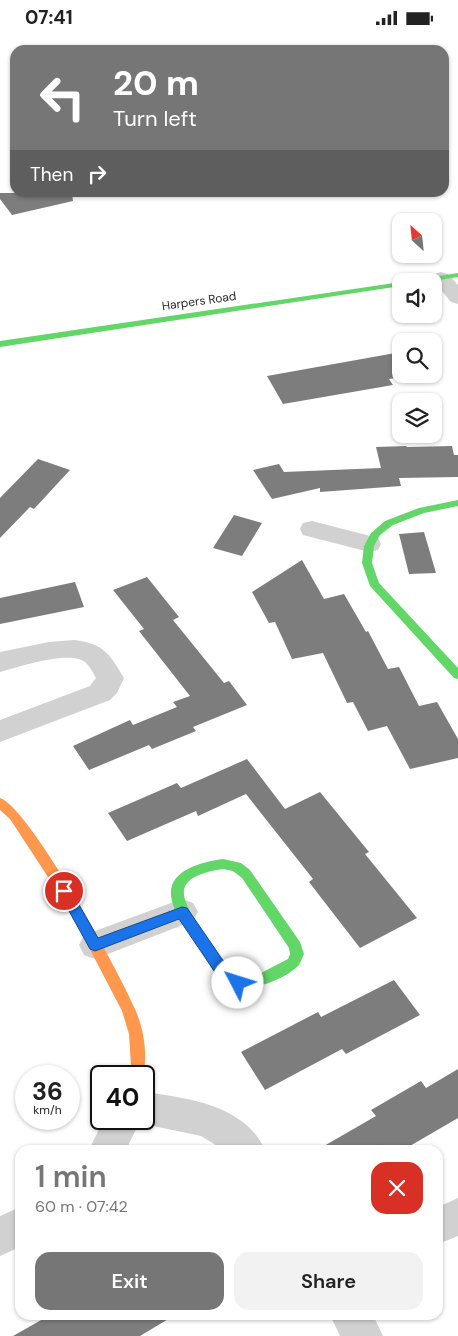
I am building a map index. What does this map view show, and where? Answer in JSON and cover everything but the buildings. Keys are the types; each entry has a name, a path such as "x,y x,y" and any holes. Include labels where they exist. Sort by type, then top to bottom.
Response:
{"street":[{"path":"450,276 458,299"},
{"name":"Harpers Road","path":"0,344 392,285"},
{"path":"458,503 406,514 390,521 377,532 369,544 366,564 374,584 458,675"},
{"path":"312,529 369,544"},
{"path":"0,662 74,648 87,651 97,657 110,678 108,686 100,693 0,731"},
{"path":"0,803 14,816 74,905 129,1010 136,1034 138,1065"},
{"path":"223,864 237,867 246,874 295,946 297,954 293,963 252,983 238,983 226,976 182,912 177,897 179,884 188,873 202,866 223,864"},
{"path":"95,945 182,912"},
{"path":"155,1110 211,1121 228,1129 244,1145"},
{"path":"110,1145 117,1130"},
{"path":"443,1223 454,1216 458,1216"},
{"path":"0,1237 15,1229"},
{"path":"353,1320 363,1336"}],"traffic: fast":[{"path":"442,278 458,275"},
{"path":"0,344 392,285"},
{"path":"458,503 422,510 389,523 376,533 369,546 367,563 374,584 458,675"},
{"path":"223,864 237,867 246,874 295,946 297,954 293,963 254,982 240,983 234,981 223,972 187,920 178,901 177,891 185,876 202,868 223,864"}],"traffic: slow":[{"path":"0,803 14,816 74,905 129,1010 136,1034 138,1065"}],"route":[{"path":"64,891 74,905 95,945 182,912 226,976 238,983"}]}
